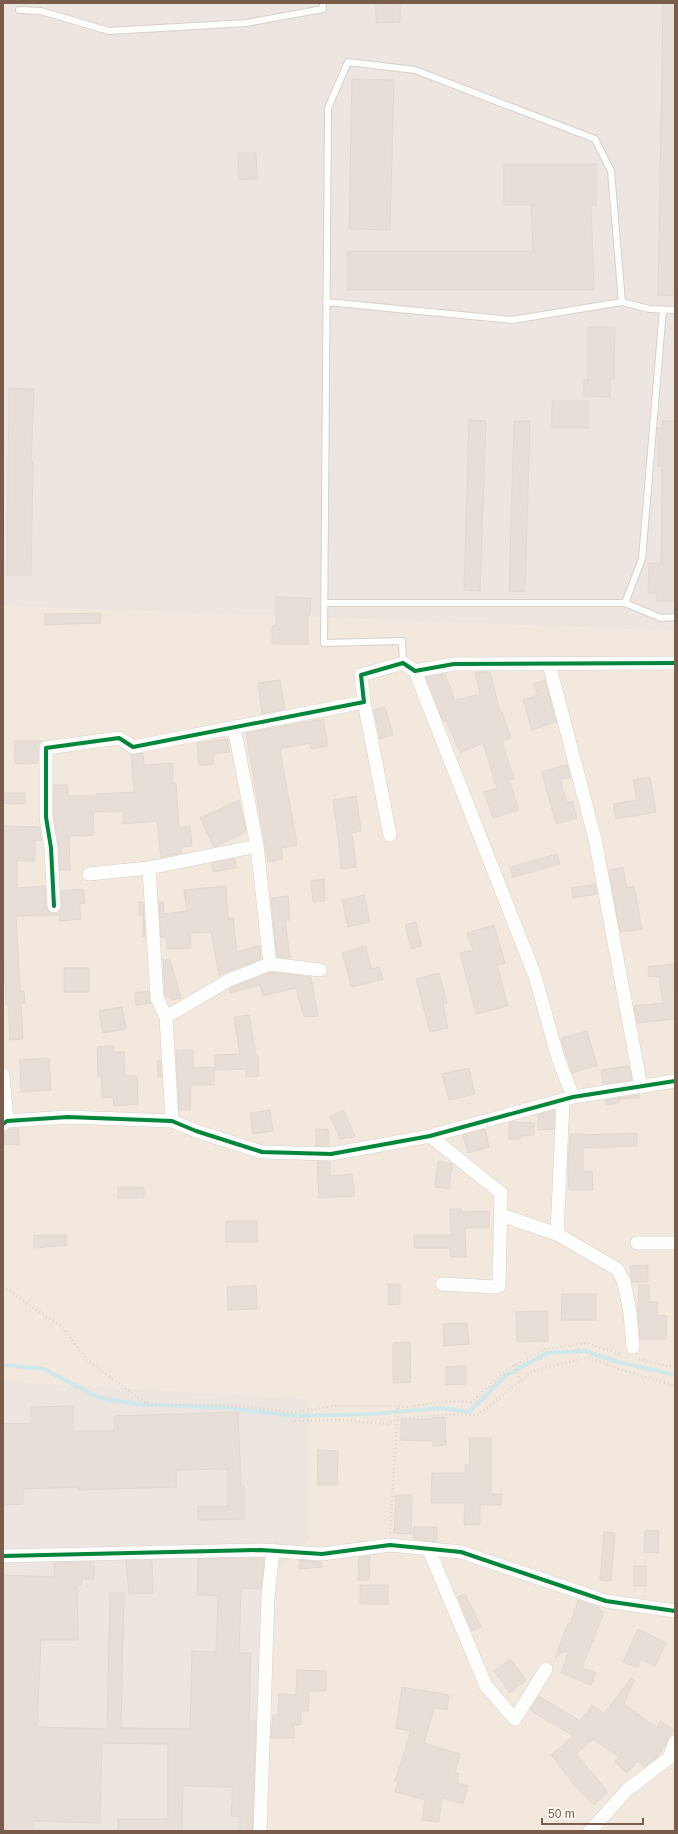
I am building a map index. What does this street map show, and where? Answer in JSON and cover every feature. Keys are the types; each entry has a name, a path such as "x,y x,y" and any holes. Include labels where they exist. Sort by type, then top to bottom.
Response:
{"street":[{"path":"390,834 364,702 361,675 403,662 415,671 535,976 558,1058 568,1099 557,1234"},
{"path":"415,671 454,664 675,663"},
{"path":"549,664 595,839 641,1087"},
{"path":"54,906 51,848 46,816 46,748 120,738 133,747 364,702"},
{"path":"234,727 257,846 270,964"},
{"path":"89,874 149,868 257,846"},
{"path":"149,868 157,998 166,1017 172,1120"},
{"path":"166,1017 229,980 270,964 320,970"},
{"path":"3,1074 5,1122 68,1117 172,1120 196,1131 262,1152 332,1154 430,1136 568,1099 675,1081"},
{"path":"430,1136 501,1193 499,1286 442,1284"},
{"path":"501,1215 557,1234 617,1269 624,1282 627,1297 631,1354"},
{"path":"637,1243 675,1243"},
{"path":"3,1556 273,1550 322,1554 390,1544 429,1550 461,1552 606,1601 675,1611"},
{"path":"260,1831 268,1597 273,1550"},
{"path":"429,1550 486,1686 515,1719 546,1669"},
{"path":"594,1829 627,1790 669,1758 675,1742"}],"lane":[{"path":"19,10 41,11 109,31 246,23 323,9 323,3"},
{"path":"403,662 402,641 324,642 328,108 348,62 415,70 595,139 611,171 622,302"},
{"path":"326,302 512,320 622,302 649,309 675,310"},
{"path":"625,603 642,559 662,309"},
{"path":"324,603 625,603 661,618 675,617"}],"path":[{"path":"3,1287 62,1327 87,1360 148,1405 223,1405 295,1412 335,1406 406,1407 448,1402 471,1402 509,1368 546,1349 586,1344 631,1354 675,1368"},
{"path":"291,1421 341,1420 387,1424 397,1419 445,1415 478,1415 533,1371 589,1357 616,1368 675,1386"},
{"path":"515,1365 520,1382"},
{"path":"390,1544 398,1406"}],"shaded area":[{"path":"3,3 675,3 675,631 3,606"},
{"path":"3,606 675,631 675,1831 262,1831 270,1579 310,1399 3,1381"},
{"path":"3,1381 310,1399 309,1539 270,1579 262,1831 3,1831"}],"building":[{"path":"376,3 400,3 400,22 376,23"},
{"path":"663,3 675,3 675,296 658,295"},
{"path":"352,79 394,80 390,230 349,229"},
{"path":"238,153 256,153 257,179 239,180"},
{"path":"504,164 596,164 596,205 591,205 594,290 347,290 347,251 533,251 531,205 504,205"},
{"path":"588,327 615,327 614,379 610,379 610,397 584,396 584,380 588,380"},
{"path":"9,388 34,389 31,461 33,462 31,575 7,575"},
{"path":"552,401 588,401 588,428 552,428"},
{"path":"469,420 486,421 480,591 464,590"},
{"path":"514,421 530,421 525,592 509,591"},
{"path":"662,421 675,421 675,601 657,601 656,593 648,593 649,563 661,563 662,466 658,466 658,428 662,428"},
{"path":"276,597 311,598 310,615 308,615 308,644 272,644 272,626 276,626"},
{"path":"101,613 101,623 45,625 45,614"},
{"path":"490,672 500,712 502,712 511,738 502,741 514,779 509,780 519,810 493,818 484,792 497,788 483,743 460,753 446,720 443,721 426,677 445,674 455,700 480,694 475,673"},
{"path":"280,680 285,709 262,714 258,683"},
{"path":"545,680 556,722 532,730 523,700 538,695 534,684"},
{"path":"385,707 393,735 380,739 374,710"},
{"path":"323,719 328,746 311,749 310,743 280,749 297,845 281,848 283,859 268,862 246,733"},
{"path":"228,739 229,752 213,754 214,764 199,766 197,743"},
{"path":"14,741 42,741 38,748 38,763 15,764"},
{"path":"143,753 144,765 173,763 173,784 176,784 179,828 190,826 192,846 181,847 182,853 161,857 157,821 123,824 123,811 93,812 94,835 69,836 70,870 60,870 59,847 54,816 54,785 67,785 68,796 96,796 96,794 134,792 131,754"},
{"path":"567,764 570,777 560,780 567,803 572,801 577,818 556,824 542,772"},
{"path":"650,777 656,812 616,819 613,804 637,800 633,780"},
{"path":"3,793 25,793 25,804 3,803"},
{"path":"356,796 361,831 352,833 356,867 341,869 333,800"},
{"path":"239,800 246,832 214,847 200,818"},
{"path":"3,826 39,827 42,840 35,840 35,861 17,861 17,888 45,886 46,907 51,913 58,913 61,909 61,891 83,889 85,903 79,904 81,919 60,921 59,915 16,916 20,991 24,991 25,1003 21,1004 23,1039 10,1040 8,1004 6,1004 3,946"},
{"path":"557,854 560,864 513,877 510,867"},
{"path":"235,859 236,868 213,872 212,863"},
{"path":"623,867 627,888 634,886 642,929 620,932 609,870"},
{"path":"324,879 325,901 313,902 311,881"},
{"path":"595,884 597,894 573,898 572,888"},
{"path":"226,886 228,919 233,918 237,952 260,945 261,959 219,975 211,932 190,933 191,948 167,949 166,937 161,937 159,902 163,902 164,914 187,911 184,890"},
{"path":"364,895 370,922 348,927 342,900"},
{"path":"288,896 290,920 285,920 290,958 277,957 271,898"},
{"path":"139,902 143,902 145,937 143,937 143,915 139,915"},
{"path":"416,922 422,946 411,949 405,925"},
{"path":"494,925 505,963 497,965 508,1006 476,1014 460,953 473,950 467,933"},
{"path":"365,946 372,969 379,967 383,979 352,987 342,953"},
{"path":"163,960 170,960 181,998 173,1000 165,995"},
{"path":"674,964 675,1019 637,1023 634,1006 663,1003 659,976 649,977 648,967"},
{"path":"64,968 89,968 89,992 64,992"},
{"path":"271,972 311,977 318,1016 304,1017 296,988 263,996 260,985 230,993 229,989 232,987"},
{"path":"439,973 447,1003 443,1004 448,1028 430,1032 416,979"},
{"path":"149,991 151,1003 136,1005 135,993"},
{"path":"122,1007 126,1029 103,1033 99,1011"},
{"path":"249,1015 256,1056 258,1056 259,1076 246,1077 246,1069 215,1070 215,1055 240,1054 234,1017"},
{"path":"587,1031 597,1065 572,1073 561,1038"},
{"path":"113,1046 114,1052 124,1052 125,1076 137,1076 138,1104 114,1106 113,1097 102,1098 101,1076 98,1076 97,1047"},
{"path":"176,1050 193,1050 193,1068 214,1067 214,1085 191,1085 190,1110 179,1110"},
{"path":"49,1058 51,1090 21,1092 20,1060"},
{"path":"157,1061 161,1061 161,1077 158,1077"},
{"path":"629,1066 632,1080 603,1084 601,1070"},
{"path":"469,1068 475,1094 449,1100 442,1074"},
{"path":"639,1095 640,1098 619,1099 620,1102 607,1105 606,1100"},
{"path":"270,1110 273,1131 253,1134 250,1113"},
{"path":"344,1110 355,1137 340,1139 330,1116"},
{"path":"554,1110 554,1129 538,1130 538,1115"},
{"path":"509,1123 534,1123 534,1135 520,1136 520,1139 509,1139"},
{"path":"10,1129 19,1129 19,1145 4,1144 4,1132"},
{"path":"316,1129 328,1129 329,1146 316,1146"},
{"path":"485,1129 489,1147 468,1153 463,1135"},
{"path":"637,1133 637,1146 583,1148 583,1171 592,1171 593,1190 569,1190 568,1166 570,1134"},
{"path":"438,1161 452,1164 449,1189 435,1187"},
{"path":"317,1162 330,1162 330,1176 352,1174 355,1196 319,1198"},
{"path":"118,1187 144,1187 144,1198 118,1198"},
{"path":"450,1209 462,1209 462,1212 489,1211 489,1227 465,1228 466,1257 451,1257 450,1248 415,1248 414,1235 451,1235"},
{"path":"226,1221 257,1221 257,1242 226,1242"},
{"path":"34,1235 67,1235 67,1245 34,1248"},
{"path":"648,1265 648,1282 632,1282 630,1266"},
{"path":"388,1284 400,1284 400,1304 389,1305"},
{"path":"256,1285 257,1309 228,1310 227,1287"},
{"path":"639,1285 649,1285 649,1302 657,1302 657,1315 667,1316 666,1339 640,1339 638,1313"},
{"path":"562,1294 596,1294 596,1320 561,1320"},
{"path":"547,1311 548,1341 517,1342 516,1312"},
{"path":"467,1323 469,1344 444,1346 443,1324"},
{"path":"410,1342 411,1382 393,1383 393,1343"},
{"path":"466,1366 466,1384 446,1385 446,1367"},
{"path":"73,1406 73,1431 114,1431 114,1416 238,1412 241,1487 244,1487 244,1519 198,1520 198,1506 228,1506 228,1469 176,1470 176,1487 78,1490 78,1487 23,1489 23,1504 3,1505 3,1424 31,1423 31,1407"},
{"path":"445,1417 446,1445 433,1446 433,1441 401,1440 401,1419 432,1419"},
{"path":"469,1438 491,1438 491,1494 502,1494 501,1505 480,1505 480,1525 464,1525 465,1503 431,1503 432,1473 465,1473 465,1465 470,1465"},
{"path":"318,1450 338,1451 337,1485 317,1485"},
{"path":"396,1495 412,1495 411,1534 394,1533"},
{"path":"413,1527 437,1527 437,1542 413,1539"},
{"path":"645,1530 659,1531 658,1553 644,1552"},
{"path":"604,1532 615,1533 611,1581 600,1580"},
{"path":"370,1556 369,1580 358,1580 359,1557"},
{"path":"264,1558 261,1589 241,1588 239,1653 251,1653 249,1721 256,1721 252,1831 240,1831 240,1817 231,1816 233,1787 183,1786 182,1831 118,1831 118,1819 168,1819 168,1744 102,1743 100,1823 33,1821 33,1831 3,1831 3,1575 55,1577 54,1563 94,1562 94,1579 82,1579 82,1585 77,1585 78,1640 41,1640 37,1727 107,1729 110,1593 124,1593 121,1728 190,1729 192,1651 216,1652 218,1596 197,1595 198,1559"},
{"path":"299,1560 321,1562 322,1567 299,1569"},
{"path":"126,1561 152,1561 153,1593 129,1594"},
{"path":"634,1566 646,1566 646,1586 634,1586"},
{"path":"360,1585 388,1585 388,1604 360,1604"},
{"path":"465,1594 481,1627 472,1631 458,1597"},
{"path":"578,1600 600,1608 599,1610 604,1612 582,1668 596,1673 591,1685 561,1673 568,1653 564,1651 565,1650 555,1658 568,1623 570,1624"},
{"path":"638,1629 666,1643 655,1666 641,1659 638,1668 623,1662"},
{"path":"510,1659 526,1680 510,1693 494,1671"},
{"path":"297,1670 326,1671 326,1691 309,1691 309,1711 301,1711 301,1725 294,1725 294,1738 271,1738 273,1715 278,1715 279,1694 296,1695"},
{"path":"631,1678 634,1680 624,1704 657,1728 660,1721 674,1730 655,1759 645,1766 638,1761 627,1773 615,1762 619,1757 593,1739 576,1754 608,1792 594,1805 576,1787 551,1755 573,1736 530,1710 539,1696 580,1721 592,1705 604,1714"},
{"path":"402,1687 449,1695 447,1710 434,1708 424,1743 460,1754 455,1773 459,1774 457,1783 468,1786 463,1804 442,1798 439,1822 422,1820 425,1800 395,1792 398,1782 395,1781 411,1731 396,1728"}],"waterway":[{"path":"3,1365 44,1369 97,1397 135,1404 226,1408 297,1416 372,1414 441,1408 469,1412 506,1375 548,1353 585,1351 618,1362 675,1375"}],"cycle path":[{"path":"54,906 51,848 46,817 46,748 119,738 133,747 364,702 361,675 403,663 415,671 454,664 675,663"},
{"path":"3,1124 7,1121 68,1117 172,1121 196,1131 262,1152 331,1154 430,1136 573,1097 675,1081"},
{"path":"3,1556 261,1550 322,1554 390,1545 461,1552 606,1601 675,1611"}]}
